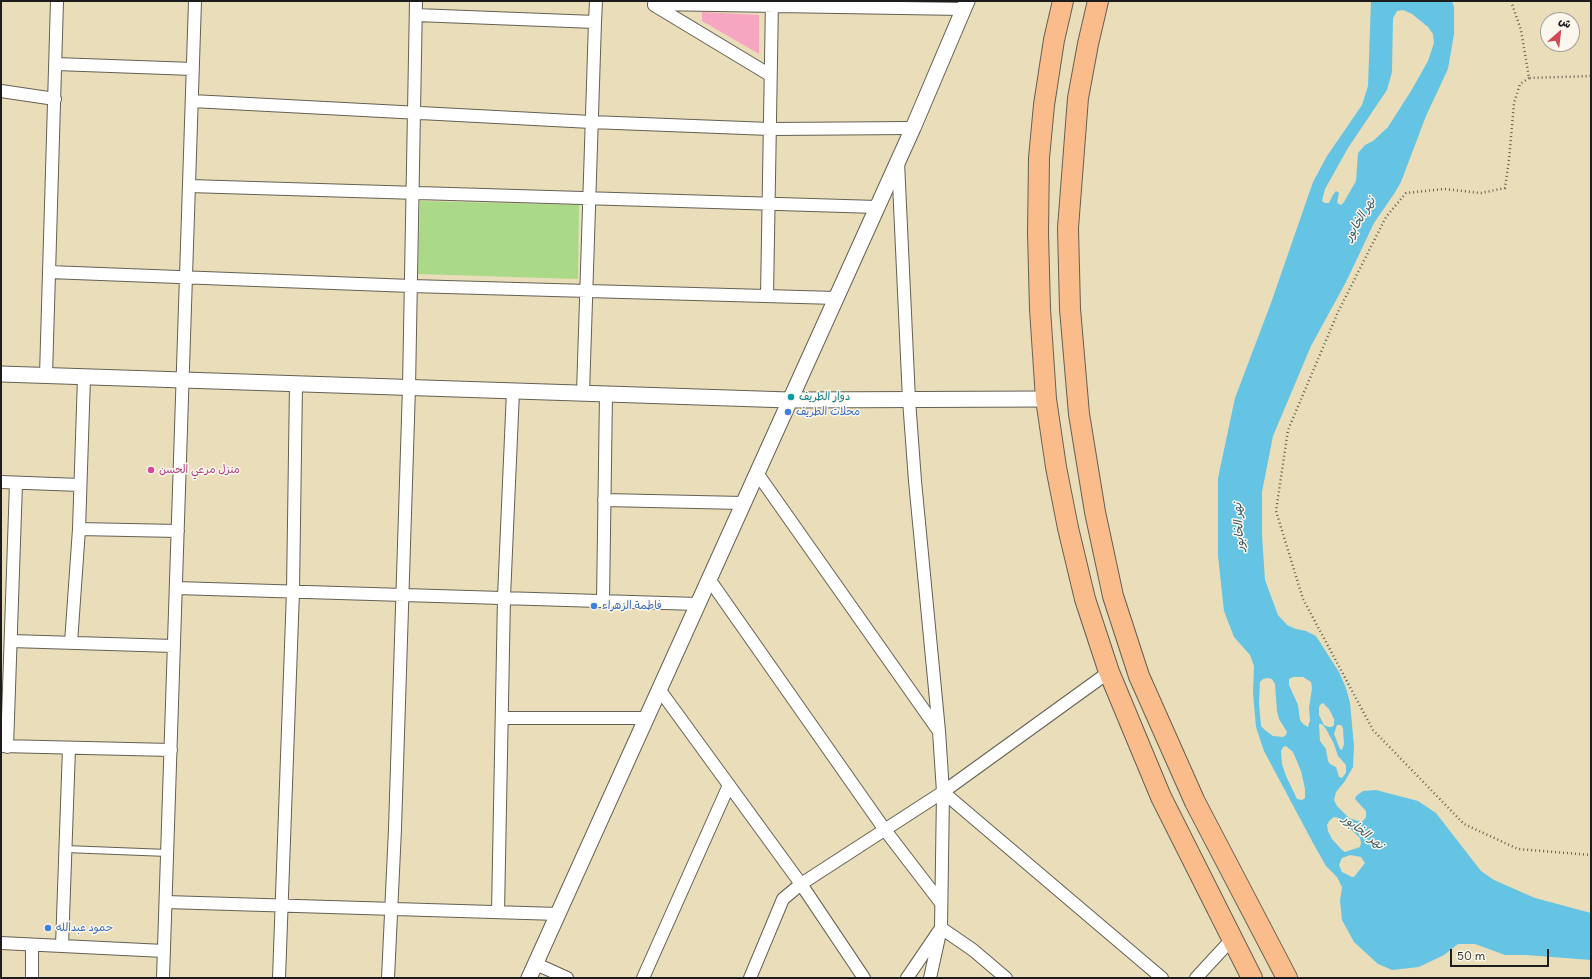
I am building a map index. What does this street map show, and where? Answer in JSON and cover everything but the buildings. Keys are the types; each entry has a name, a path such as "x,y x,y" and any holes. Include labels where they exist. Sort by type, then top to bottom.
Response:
{"highway":[{"path":"1063,1 1054,40 1046,90 1039,158 1038,233 1040,309 1046,399 1056,467 1068,528 1085,600 1109,672 1161,797 1252,978"},
{"path":"1098,1 1078,98 1068,228 1070,309 1079,414 1095,512 1113,596 1139,676 1195,802 1287,978"}],"street":[{"path":"46,375 57,1"},
{"path":"164,978 195,1"},
{"path":"388,978 409,387 416,1"},
{"path":"583,393 594,22 596,1"},
{"path":"529,978 913,128 965,5 651,3"},
{"path":"651,3 770,75"},
{"path":"767,296 772,4"},
{"path":"416,15 594,22"},
{"path":"56,64 193,69"},
{"path":"1,91 55,99"},
{"path":"192,102 414,114 770,129 913,128"},
{"path":"898,161 909,400 915,481 939,731 943,792 941,928 930,978"},
{"path":"189,186 877,207"},
{"path":"49,272 411,286 836,298"},
{"path":"1,374 789,400 1046,399"},
{"path":"71,643 79,529 84,377"},
{"path":"279,978 292,591 296,384"},
{"path":"498,912 504,598 513,391"},
{"path":"603,601 606,394"},
{"path":"757,473 939,731"},
{"path":"1,482 80,485"},
{"path":"16,483 7,594 11,641 4,746 171,750"},
{"path":"604,500 743,503"},
{"path":"79,529 178,531"},
{"path":"709,579 886,830 941,903"},
{"path":"176,588 698,604"},
{"path":"11,641 174,646"},
{"path":"750,978 783,899 801,884 943,792 1109,672"},
{"path":"659,689 801,884 864,978"},
{"path":"502,718 646,718"},
{"path":"62,946 69,748"},
{"path":"643,978 729,785"},
{"path":"943,792 1162,978"},
{"path":"166,902 558,914"},
{"path":"907,978 941,928"},
{"path":"941,928 973,950 1006,978"},
{"path":"1196,978 1232,939"},
{"path":"1,943 164,951"},
{"path":"32,945 32,978"},
{"path":"536,964 567,978"}],"lane":[{"path":"66,849 168,853"}],"path":[{"path":"1511,1 1521,30 1529,78"},
{"path":"1591,76 1529,78 1520,84 1514,103 1505,188 1481,193 1444,189 1406,194 1386,217 1338,312 1288,430 1276,511 1303,599 1373,730 1464,824 1518,849 1591,855"}],"green space":[{"path":"420,201 579,205 578,279 418,274"}],"water":[{"name":"نهر الخابور","path":"1371,1 1452,1 1454,7 1454,34 1448,69 1426,116 1401,182 1374,223 1346,282 1311,346 1273,436 1262,492 1262,535 1265,580 1278,615 1287,625 1316,636 1339,672 1346,688 1350,703 1354,746 1353,767 1345,781 1336,792 1334,800 1337,806 1349,818 1361,822 1366,817 1366,811 1355,799 1356,796 1363,791 1376,790 1418,801 1436,813 1481,871 1494,880 1535,898 1591,913 1591,960 1526,955 1505,955 1475,944 1458,944 1444,955 1419,967 1392,970 1378,964 1354,942 1342,920 1340,901 1342,887 1337,877 1326,866 1264,751 1256,727 1253,693 1254,666 1250,655 1234,637 1224,611 1218,556 1218,478 1235,398 1271,303 1313,182 1327,156 1362,105 1368,86","holes":["1403,10 1412,14 1428,27 1433,34 1434,43 1428,61 1388,127 1373,141 1365,145 1358,153 1356,181 1344,202 1341,205 1337,203 1339,193 1336,191 1329,203 1325,203 1322,201 1325,189 1348,148 1387,90 1392,72 1393,18 1397,11","1293,677 1303,677 1311,682 1312,688 1309,708 1310,720 1308,727 1300,720 1298,705 1289,685 1289,679","1267,678 1272,679 1275,684 1277,711 1279,719 1287,732 1283,737 1273,736 1261,726 1259,703 1260,682","1323,703 1329,709 1334,719 1334,725 1332,727 1324,725 1319,715 1319,707","1319,724 1322,724 1326,729 1334,744 1338,756 1346,765 1346,773 1342,778 1339,777 1336,767 1328,761 1326,749 1320,741","1337,725 1341,725 1343,728 1344,744 1342,750 1340,749 1334,734","1286,746 1293,752 1301,771 1305,789 1305,798 1302,800 1297,799 1286,776 1282,764 1281,751 1283,747","1334,817 1339,818 1360,838 1360,847 1345,852 1332,839 1327,825 1330,820","1350,855 1361,857 1365,863 1354,877 1342,872 1339,865 1342,858"]}],"place":[{"name":"دوار الطريف","path":"791,397"},
{"name":"محلات الطريف","path":"788,412"},
{"name":"منزل مرعي الحسن","path":"151,470"},
{"name":"فاطمة الزهراء","path":"594,606"},
{"name":"حمود عبدالله","path":"48,928"}]}
